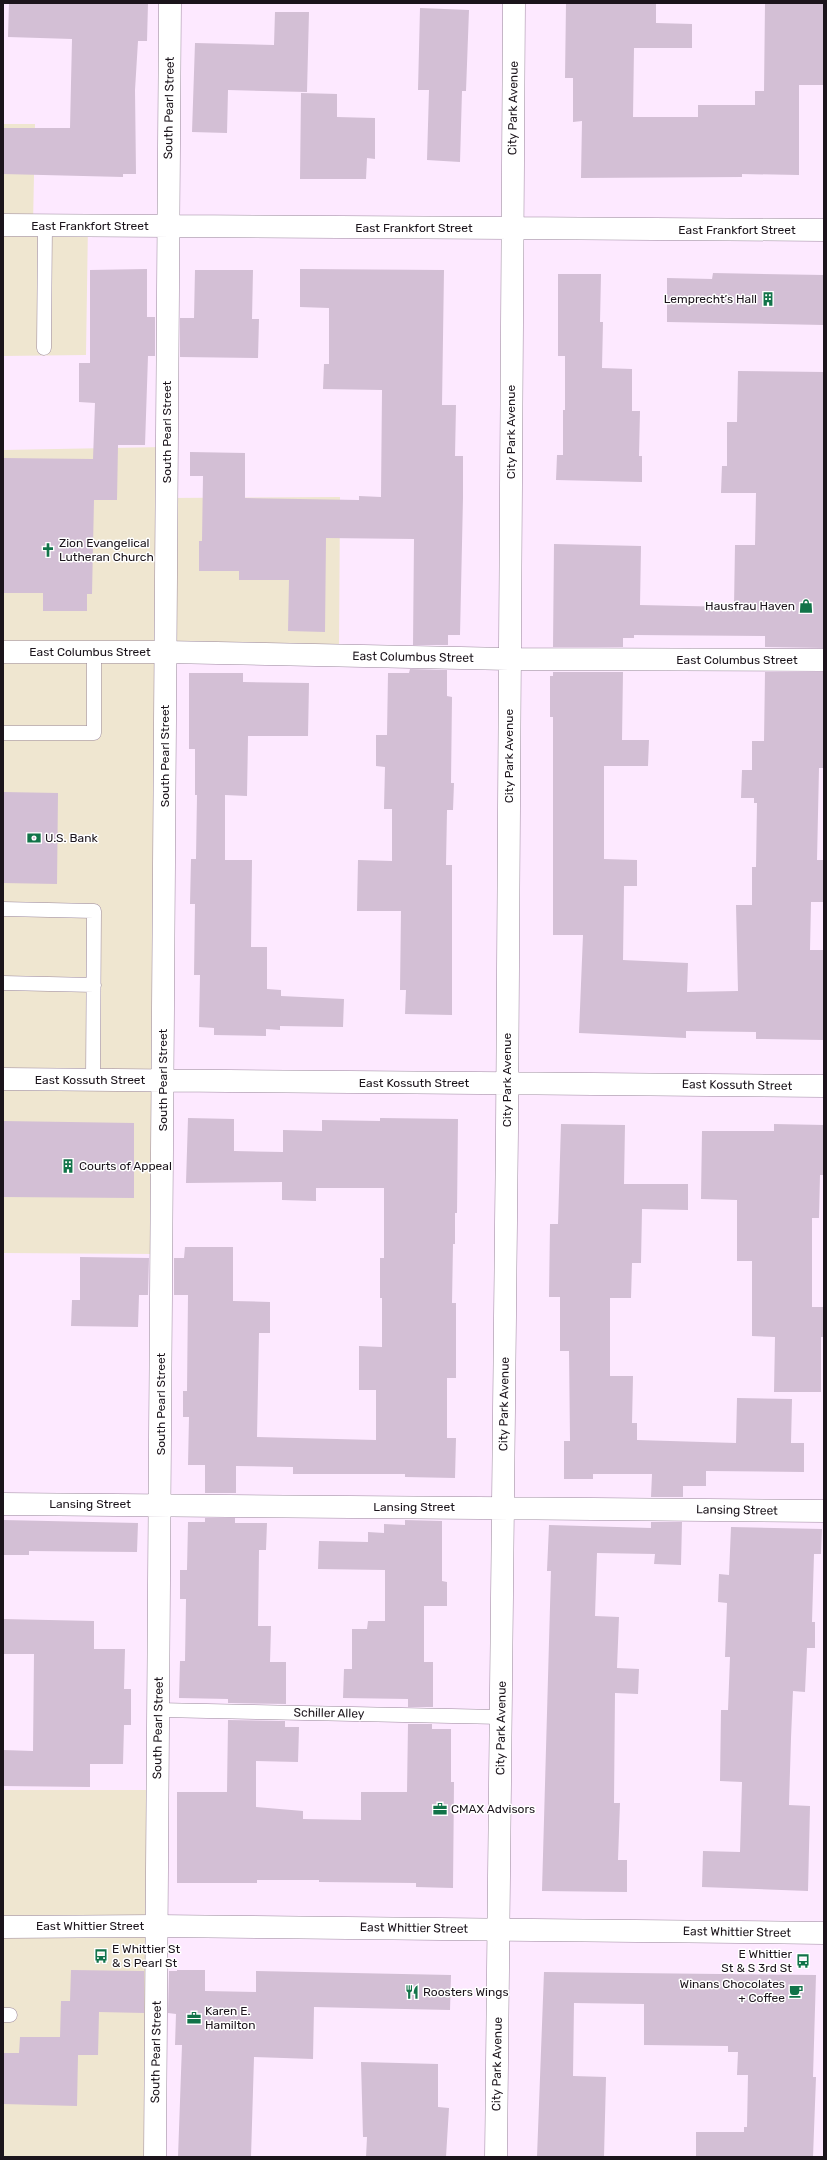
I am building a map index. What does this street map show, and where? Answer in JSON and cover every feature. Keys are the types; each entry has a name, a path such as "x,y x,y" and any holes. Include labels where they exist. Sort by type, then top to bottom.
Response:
{"street":[{"name":"South Pearl Street","path":"155,2157 170,3"},
{"name":"City Park Avenue","path":"496,2157 507,1083 514,3"},
{"name":"East Frankfort Street","path":"3,225 824,230"},
{"name":"East Columbus Street","path":"3,652 165,652 509,659 824,660"},
{"name":"East Kossuth Street","path":"3,1080 824,1086"},
{"name":"Lansing Street","path":"3,1504 824,1511"},
{"name":"East Whittier Street","path":"3,1927 157,1926 824,1933"}],"lane":[{"path":"44,348 45,225"},
{"path":"3,733 94,733 94,652"},
{"path":"3,909 94,911 93,1080"},
{"path":"3,984 94,985"},
{"name":"Schiller Alley","path":"158,1710 501,1717"}],"shaded area":[{"path":"3,124 35,124 33,225 88,223 86,355 3,356"},
{"path":"164,447 164,498 340,497 339,651 162,656 157,1254 3,1253 3,450"},
{"path":"3,1790 157,1790 151,2157 3,2157"}],"building":[{"path":"9,3 148,3 147,41 138,41 135,90 136,174 123,174 123,177 3,174 3,128 70,128 72,39 8,37"},
{"path":"566,3 656,3 656,23 692,24 692,48 634,48 633,117 698,117 698,105 755,105 755,91 764,91 765,3 824,3 824,85 799,85 799,175 742,174 742,177 581,178 582,121 573,122 573,78 565,78"},
{"path":"420,8 469,10 466,91 462,91 460,162 427,160 429,90 418,90"},
{"path":"275,12 309,12 307,92 228,90 227,133 192,132 195,43 274,45"},
{"path":"301,93 337,94 337,117 375,118 375,159 367,158 366,179 300,179"},
{"path":"147,269 147,317 155,317 155,356 148,356 145,445 118,445 117,500 94,500 92,594 87,594 87,611 43,611 43,593 3,593 3,458 93,459 95,403 79,402 79,363 90,363 90,270"},
{"path":"300,269 444,270 442,405 456,405 455,456 463,456 460,635 448,635 448,645 413,645 414,539 326,538 325,632 288,631 289,580 239,580 239,571 199,571 199,541 202,541 203,476 190,476 190,452 245,453 245,498 359,500 359,496 381,497 382,390 323,389 324,364 329,364 329,308 300,307"},
{"path":"195,270 253,270 252,319 259,319 258,358 180,357 180,318 194,318"},
{"name":"Lemprecht’s Hall","path":"713,273 824,275 824,325 667,322 667,278 712,279"},
{"path":"558,274 601,274 600,322 603,322 602,368 632,369 632,411 640,411 639,456 642,456 642,482 556,480 557,455 563,455 563,410 565,410 565,356 558,356"},
{"path":"738,371 824,372 824,648 765,647 765,636 634,635 634,638 623,638 623,647 553,647 554,544 641,546 640,605 734,607 735,545 755,545 756,493 721,493 722,466 727,466 727,422 737,422"},
{"path":"410,669 447,670 447,696 452,697 451,783 454,783 453,810 447,810 446,865 452,865 452,1015 405,1014 406,990 400,990 401,911 357,911 358,860 392,861 392,809 384,809 385,767 376,766 376,735 387,735 388,673 409,673"},
{"path":"553,672 623,672 622,740 649,740 648,766 604,766 604,859 637,860 637,886 624,886 623,960 688,963 687,992 738,991 736,905 752,905 752,867 756,867 757,803 754,803 754,798 741,798 742,770 752,770 752,741 764,741 765,672 824,672 824,768 819,768 817,860 824,860 824,902 811,902 810,950 824,950 824,1040 756,1039 756,1032 686,1031 686,1038 579,1033 583,935 553,935 553,717 550,717 550,676 553,676"},
{"path":"189,673 243,673 243,682 309,683 308,736 248,736 247,796 225,795 225,860 252,860 251,947 267,947 267,989 281,990 281,996 344,999 343,1027 280,1026 280,1030 266,1029 266,1036 214,1035 214,1028 199,1027 200,975 194,975 195,904 190,904 191,859 196,859 197,795 195,795 195,749 189,749"},
{"path":"3,792 58,793 57,884 3,883"},
{"path":"188,1118 234,1119 234,1151 283,1152 283,1130 322,1131 322,1120 380,1121 380,1118 458,1119 457,1213 455,1213 455,1244 453,1244 452,1303 456,1303 456,1378 447,1378 447,1438 456,1438 455,1478 405,1477 405,1474 293,1474 293,1467 236,1466 236,1493 205,1493 205,1465 188,1465 189,1417 183,1417 183,1391 187,1391 188,1295 174,1295 174,1258 184,1258 185,1247 233,1247 233,1301 270,1302 270,1333 259,1333 257,1437 376,1440 376,1390 359,1390 359,1346 382,1347 380,1258 384,1258 384,1188 316,1188 316,1201 282,1200 282,1182 186,1183"},
{"name":"Courts of Appeal","path":"3,1121 134,1123 134,1198 3,1197"},
{"path":"561,1124 625,1125 624,1184 688,1184 688,1210 642,1209 641,1263 632,1263 631,1298 610,1298 610,1376 633,1376 632,1423 637,1423 637,1440 736,1443 737,1398 792,1399 791,1443 804,1443 804,1472 706,1471 706,1486 683,1486 683,1497 651,1497 652,1474 593,1474 593,1479 564,1479 564,1441 570,1441 569,1351 560,1351 560,1297 549,1297 550,1224 558,1224"},
{"path":"774,1124 824,1125 824,1175 820,1175 819,1218 812,1218 812,1307 824,1307 824,1337 821,1337 821,1392 774,1392 775,1337 752,1336 752,1261 737,1261 737,1200 701,1199 702,1131 774,1131"},
{"path":"80,1257 149,1258 148,1295 139,1295 138,1327 71,1326 72,1300 80,1300"},
{"path":"205,1518 235,1518 235,1523 267,1523 266,1550 259,1550 258,1626 271,1626 270,1662 286,1662 286,1704 228,1703 228,1699 179,1698 180,1661 185,1661 186,1599 180,1599 180,1570 187,1570 188,1522 205,1522"},
{"path":"3,1520 138,1523 137,1552 29,1551 29,1555 3,1555"},
{"path":"405,1520 442,1521 442,1581 447,1582 447,1606 424,1606 424,1662 433,1662 433,1707 408,1707 408,1699 343,1698 344,1669 352,1669 352,1629 367,1629 368,1621 385,1621 385,1570 318,1569 319,1541 368,1542 368,1532 384,1533 384,1524 405,1525"},
{"path":"651,1522 682,1522 681,1565 654,1564 655,1554 597,1553 595,1616 619,1617 617,1668 639,1669 638,1694 615,1693 614,1803 620,1803 618,1860 627,1860 627,1892 542,1891 551,1571 547,1571 549,1525 651,1528"},
{"path":"731,1527 822,1529 821,1554 814,1554 812,1622 815,1622 815,1648 807,1648 805,1692 793,1691 791,1738 789,1805 810,1806 808,1891 702,1887 703,1851 740,1852 742,1782 720,1781 721,1710 728,1710 730,1657 725,1657 727,1603 718,1602 719,1574 729,1575"},
{"path":"3,1619 94,1621 94,1649 125,1649 124,1689 131,1689 131,1725 124,1725 123,1764 90,1764 90,1787 3,1786 3,1750 33,1751 34,1654 3,1654"},
{"path":"228,1720 285,1721 285,1727 299,1727 298,1762 256,1761 256,1807 303,1811 303,1819 361,1820 361,1792 407,1792 408,1724 432,1724 432,1729 451,1729 451,1782 454,1782 453,1888 416,1887 416,1883 319,1882 319,1880 257,1880 257,1883 177,1883 177,1792 227,1792"},
{"path":"71,1970 144,1971 144,2013 99,2012 98,2055 78,2055 77,2106 3,2104 3,2053 19,2053 20,2037 60,2037 61,2001 70,2001"},
{"path":"205,1970 205,1991 256,1992 256,1971 451,1975 450,2010 314,2007 313,2059 254,2057 251,2157 178,2157 182,2045 175,2045 176,2014 168,2013 169,1971"},
{"path":"544,1972 816,1975 813,2077 816,2077 813,2157 696,2157 696,2132 744,2132 744,2127 747,2127 748,2075 737,2075 738,2052 728,2052 728,2046 644,2045 644,2004 574,2003 573,2076 606,2077 604,2157 537,2157"},
{"path":"361,2062 438,2064 438,2107 449,2108 446,2157 366,2157 367,2137 363,2137"}],"place":[{"name":"Lemprecht’s Hall","path":"768,299"},
{"name":"Zion Evangelical Lutheran Church","path":"48,550"},
{"name":"Hausfrau Haven","path":"806,606"},
{"name":"U.S. Bank","path":"34,838"},
{"name":"Courts of Appeal","path":"68,1166"},
{"name":"CMAX Advisors","path":"440,1809"},
{"name":"E Whittier St & S Pearl St","path":"101,1956"},
{"name":"E Whittier St & S 3rd St","path":"803,1961"},
{"name":"Winans Chocolates + Coffee","path":"796,1991"},
{"name":"Roosters Wings","path":"412,1992"},
{"name":"Karen E. Hamilton","path":"194,2018"}]}
